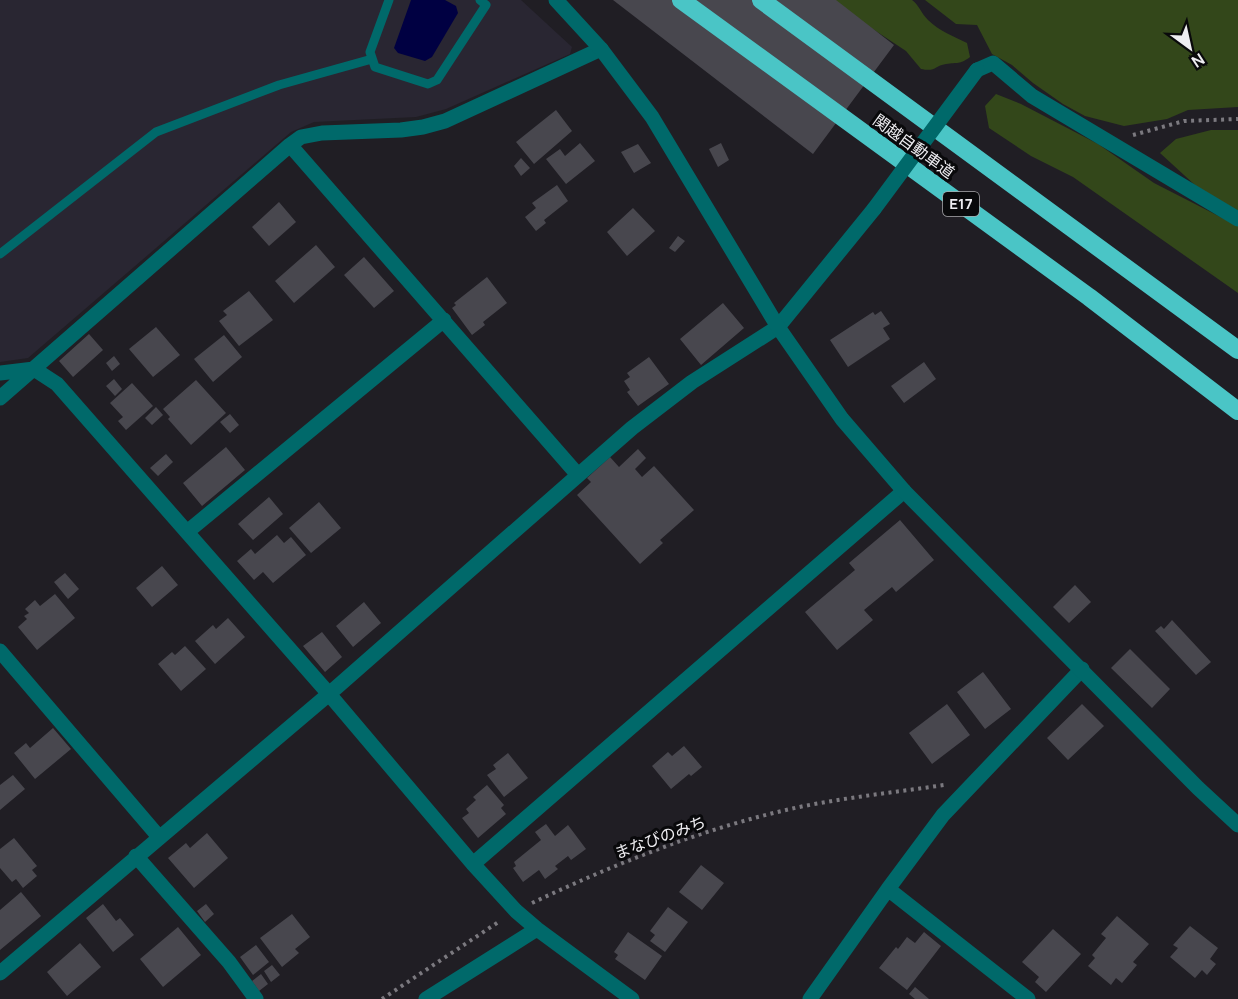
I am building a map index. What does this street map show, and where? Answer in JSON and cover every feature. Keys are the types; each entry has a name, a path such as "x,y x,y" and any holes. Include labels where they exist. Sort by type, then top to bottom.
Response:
{"highway":[{"name":"関越自動車道","path":"681,0 1089,297 1238,411"},
{"name":"関越自動車道","path":"761,0 1238,350"}],"street":[{"path":"556,0 600,50 652,117 778,327 842,419 904,490 1198,788 1238,825"},
{"path":"0,398 301,137 322,133 401,130 444,121 600,50"},
{"path":"0,973 329,694 632,428 692,382 778,327 874,209 977,70 993,63 1032,96 1238,219"},
{"path":"290,146 578,475"},
{"path":"187,532 444,320"},
{"path":"0,374 34,369 57,384 516,911 632,999"},
{"path":"473,864 904,490"},
{"path":"0,651 159,837"},
{"path":"810,999 943,815 1082,669"},
{"path":"136,856 229,962 256,999"},
{"path":"888,889 1028,999"},
{"path":"426,999 537,929"}],"lane":[{"path":"389,0 370,52 375,67 428,84 436,80 486,5 480,0"},
{"path":"0,254 156,132 279,85 372,59"}],"path":[{"path":"1108,142 1184,121 1238,119"},
{"name":"まなびのみち","path":"382,999 516,911 646,854 724,826 804,806 977,781"}],"shaded area":[{"path":"0,0 521,0 572,47 570,54 446,109 416,117 314,122 291,132 28,358 0,362"},
{"path":"411,0 445,0 456,6 458,13 432,57 425,61 398,53 394,48"}],"green space":[{"path":"829,0 912,0 932,24 967,43 970,57 961,62 932,69 921,69 906,51"},
{"path":"925,0 1238,0 1238,107 1188,110 1167,119 1124,126 1085,116 1063,104 1012,65 992,54 977,25 956,24"},
{"path":"996,94 1021,104 1098,144 1154,183 1238,226 1238,293 1073,177 1031,156 989,128 985,106"},
{"path":"1211,130 1238,130 1238,211 1196,186 1160,153 1176,139"}],"building":[{"path":"613,0 836,0 894,45 813,154"},
{"path":"556,110 572,131 534,164 516,142"},
{"path":"580,143 595,161 566,184 546,159 560,149 565,156"},
{"path":"721,143 729,160 718,167 709,149"},
{"path":"638,144 651,163 634,173 621,152"},
{"path":"521,158 530,168 521,176 514,166"},
{"path":"557,185 568,201 544,220 546,223 536,231 525,217 536,208 532,203"},
{"path":"279,202 296,222 269,246 252,227"},
{"path":"633,208 655,231 627,256 607,232"},
{"path":"678,236 685,241 675,252 669,248"},
{"path":"316,245 335,267 294,303 275,281"},
{"path":"364,257 394,291 374,308 344,275"},
{"path":"487,277 507,303 483,322 485,325 472,335 452,308 456,305 454,303"},
{"path":"249,291 273,320 239,346 219,321 227,315 223,311"},
{"path":"723,303 744,328 701,365 680,339"},
{"path":"881,311 890,324 883,328 890,339 848,367 830,340 873,312 875,315"},
{"path":"156,327 180,355 153,377 129,349"},
{"path":"89,334 103,350 73,377 59,361"},
{"path":"224,335 242,357 213,382 194,359"},
{"path":"114,356 120,364 112,371 106,363"},
{"path":"649,357 669,384 638,406 627,392 630,390 624,381 630,377 627,373"},
{"path":"924,362 936,379 904,403 891,386"},
{"path":"114,379 122,389 115,396 106,386"},
{"path":"196,380 226,413 191,445 168,419 170,417 163,409"},
{"path":"132,383 153,406 126,430 118,421 123,417 110,403"},
{"path":"156,407 163,415 152,425 145,418"},
{"path":"230,414 239,425 230,433 220,422"},
{"path":"226,447 245,470 202,506 183,483"},
{"path":"638,449 646,458 635,469 642,477 654,466 694,510 660,540 663,543 640,564 577,495 591,482 587,478 610,457 619,467"},
{"path":"166,454 173,462 158,476 150,468"},
{"path":"269,497 283,514 253,540 238,524"},
{"path":"319,502 341,528 311,553 289,528"},
{"path":"900,520 934,560 896,592 892,587 864,610 873,620 837,650 805,612 855,570 849,563"},
{"path":"277,535 284,543 291,537 306,555 273,583 263,572 254,580 237,561 251,549 255,554"},
{"path":"162,566 178,585 152,607 136,588"},
{"path":"65,573 79,589 68,599 54,582"},
{"path":"1075,585 1091,602 1069,623 1053,607"},
{"path":"55,594 75,618 37,650 18,627 27,619 24,616 29,613 25,609 35,600 40,606"},
{"path":"364,602 381,623 353,647 336,626"},
{"path":"228,618 245,637 215,664 195,641 213,625 216,629"},
{"path":"1172,620 1211,662 1196,675 1155,631 1161,626 1164,629"},
{"path":"322,632 342,657 325,672 303,646"},
{"path":"185,646 206,669 181,691 158,664 172,652 175,655"},
{"path":"1130,649 1170,689 1152,708 1111,668"},
{"path":"983,672 1011,709 985,729 957,692"},
{"path":"947,704 970,735 932,764 909,733"},
{"path":"1082,704 1104,726 1068,760 1047,738"},
{"path":"53,728 71,749 35,779 14,753 26,743 30,748"},
{"path":"684,746 702,767 691,776 689,774 671,789 652,766 668,752 672,756"},
{"path":"508,753 528,778 504,797 487,775 496,769 493,765"},
{"path":"13,775 25,789 0,810 0,785"},
{"path":"487,785 504,805 501,808 506,814 478,838 462,818 469,813 466,809 476,800 473,797"},
{"path":"546,824 555,836 568,825 586,849 571,860 568,856 555,866 558,869 545,879 539,870 523,882 513,868 516,866 514,862 541,840 535,832"},
{"path":"207,833 228,858 194,888 168,858 186,843 190,848"},
{"path":"14,838 37,866 32,870 37,876 23,888 16,879 12,882 0,868 0,849"},
{"path":"701,865 724,883 702,910 679,892"},
{"path":"21,892 41,916 0,950 0,910"},
{"path":"103,904 116,921 120,918 134,935 113,952 86,918"},
{"path":"206,904 214,914 205,922 197,911"},
{"path":"668,907 688,922 665,952 650,941 655,935 650,931"},
{"path":"292,914 310,937 295,949 299,953 282,967 260,938"},
{"path":"1117,916 1149,944 1133,962 1137,965 1122,983 1116,978 1111,985 1088,966 1095,958 1092,955 1106,938 1101,934"},
{"path":"1190,926 1218,948 1210,959 1216,964 1207,975 1202,970 1195,978 1170,957 1178,948 1173,945"},
{"path":"178,927 201,955 163,987 140,959"},
{"path":"1053,929 1081,954 1046,992 1035,982 1039,977 1022,962"},
{"path":"628,932 662,956 645,980 615,959 618,955 614,952"},
{"path":"924,932 941,946 907,990 879,968 907,937 915,943"},
{"path":"80,943 101,967 67,996 47,972"},
{"path":"256,945 269,962 253,975 240,957"},
{"path":"272,965 280,975 271,982 264,971"},
{"path":"261,974 268,984 259,991 252,981"},
{"path":"915,987 929,999 915,999 909,994"}]}
